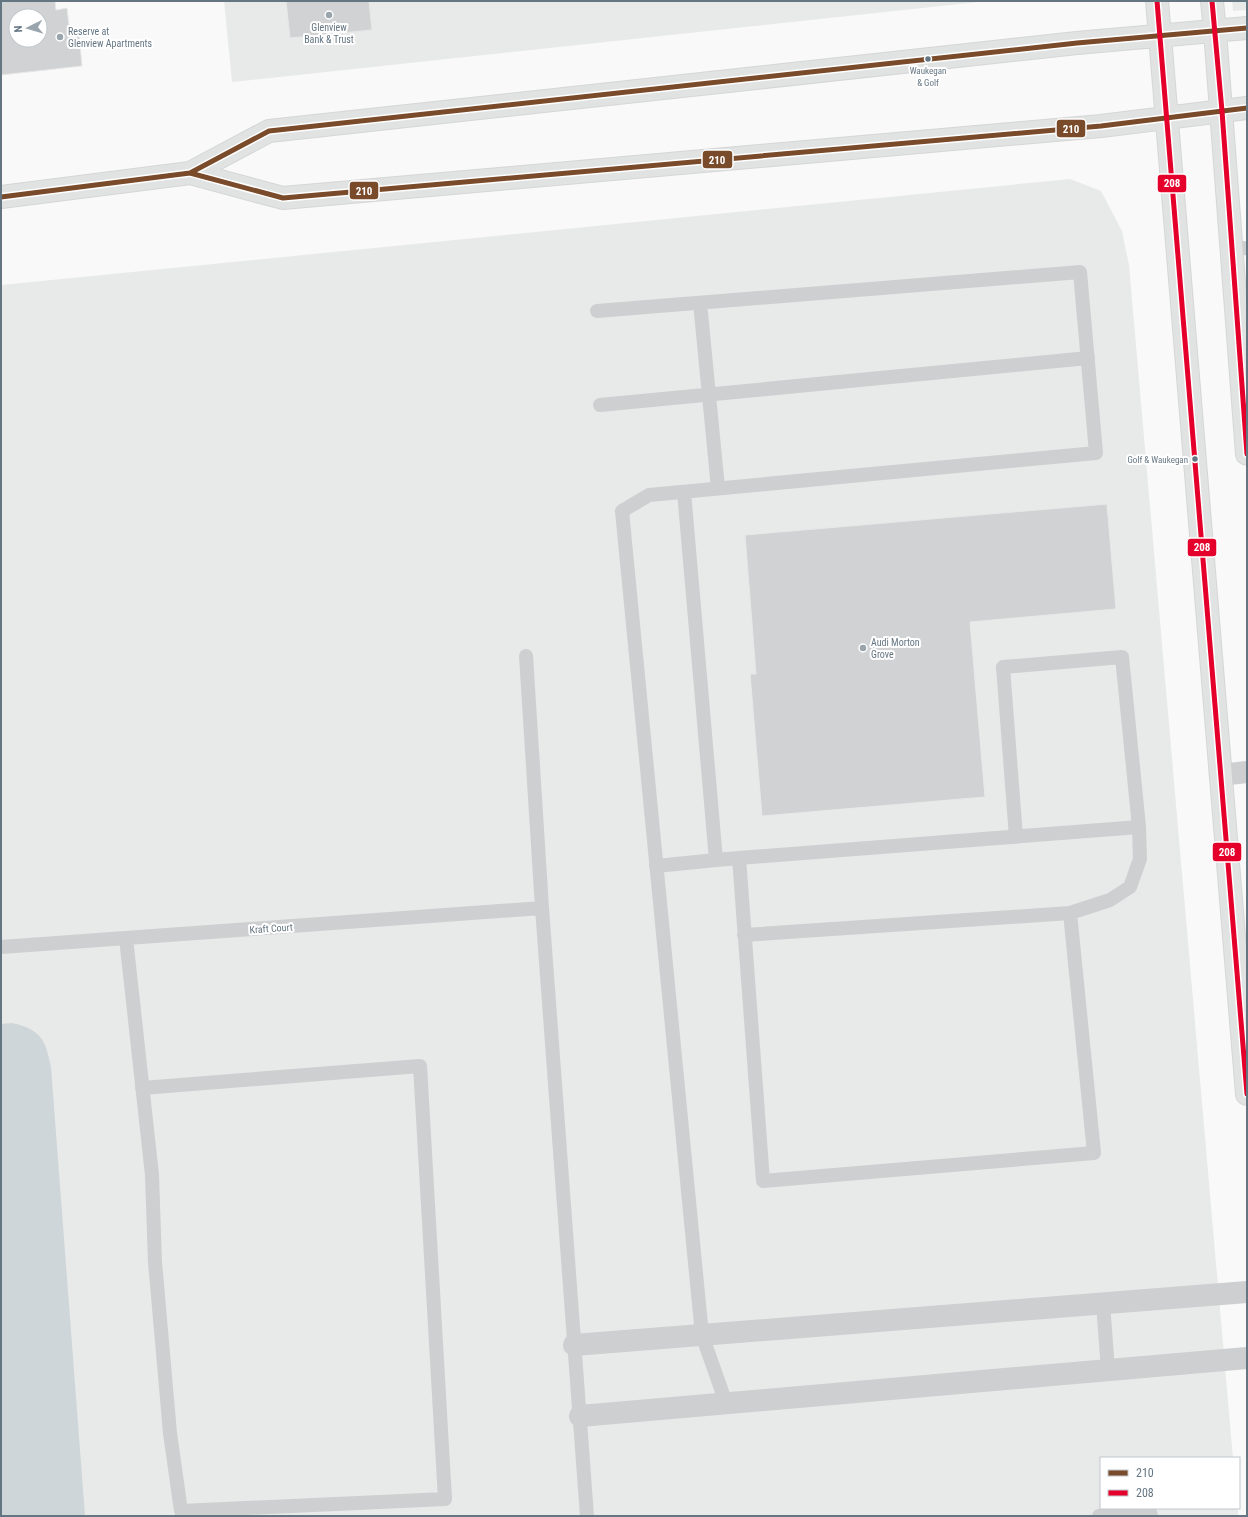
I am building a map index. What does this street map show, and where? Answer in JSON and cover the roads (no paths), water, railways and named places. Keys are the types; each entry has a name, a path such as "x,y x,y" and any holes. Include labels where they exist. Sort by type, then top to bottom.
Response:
{"main road":[{"path":"1157,1 1247,1094"},
{"path":"1212,1 1222,111 1239,248 1247,454"},
{"path":"190,174 269,131 1069,44 1247,28"},
{"path":"1,197 190,174 282,198 1085,128 1247,108"}],"street":[{"path":"1220,775 1247,772"},
{"path":"574,1345 1247,1292"},
{"path":"580,1416 1247,1358"}],"lane":[{"path":"597,311 1080,272 1096,453 649,495 622,511 702,1335 726,1403"},
{"path":"700,303 718,488"},
{"path":"600,405 1088,358"},
{"path":"684,492 716,860"},
{"path":"526,656 542,908 587,1516"},
{"path":"744,935 1070,913 1110,900 1130,887 1140,859 1139,827 1122,657 1003,667 1016,837"},
{"path":"656,866 739,858 1139,827"},
{"path":"739,858 763,1181 1094,1153 1070,913"},
{"name":"Kraft Court","path":"1,947 542,908"},
{"path":"126,938 142,1088 152,1175 155,1262 170,1433 181,1511 445,1499 420,1066 142,1088"},
{"path":"1103,1303 1108,1370"},
{"path":"1099,1516 1150,1512 1151,1516"}],"place":[{"name":"Glenview Bank & Trust","path":"329,15"},
{"name":"Reserve at Glenview Apartments","path":"60,37"},
{"name":"Waukegan & Golf","path":"928,59"},
{"name":"Golf & Waukegan","path":"1195,459"},
{"name":"Audi Morton Grove","path":"863,648"}]}
